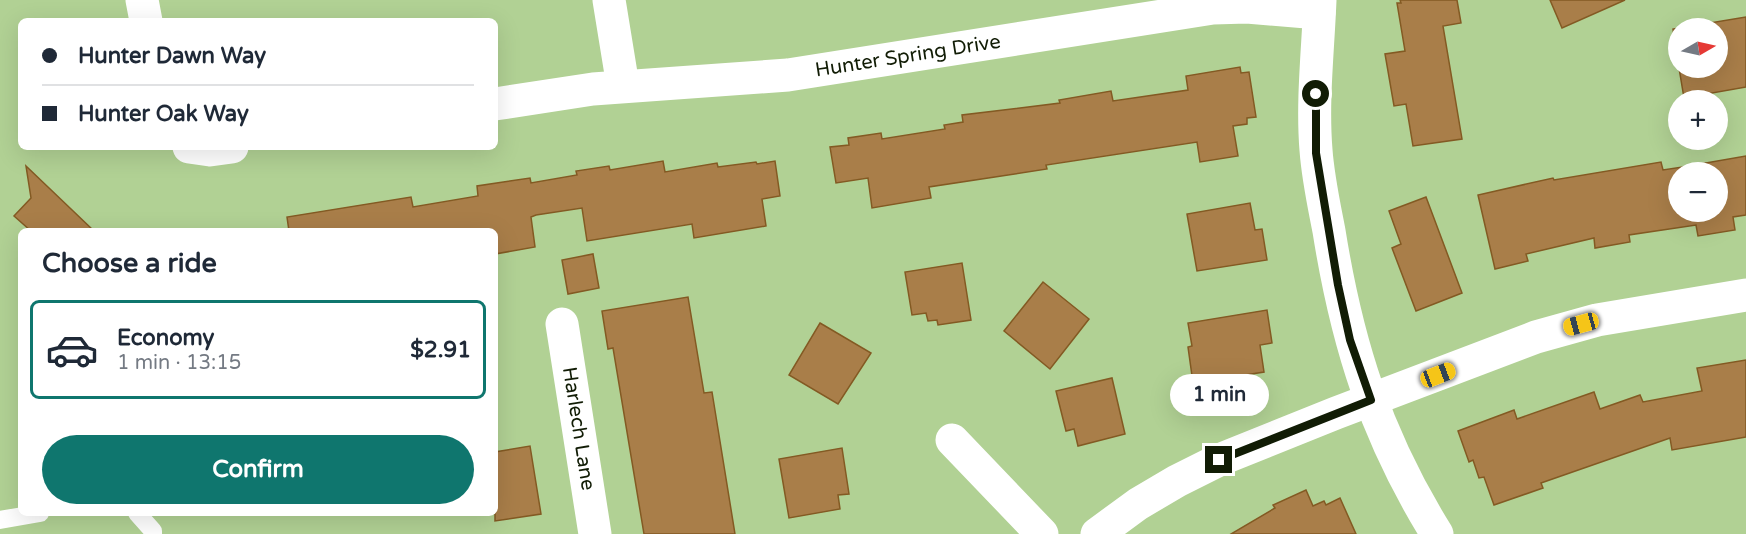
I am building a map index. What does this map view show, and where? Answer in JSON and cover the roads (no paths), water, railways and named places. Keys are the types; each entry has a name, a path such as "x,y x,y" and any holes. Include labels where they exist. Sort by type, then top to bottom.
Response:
{"street":[{"path":"142,0 145,18"},
{"path":"609,0 623,86"},
{"path":"1320,6 1315,115 1317,162 1343,312 1381,430 1400,470 1437,534"},
{"name":"Hunter Spring Drive","path":"498,104 567,92 623,86 788,75 1214,8 1320,6"},
{"path":"1097,534 1138,504 1177,481 1262,442 1566,328 1628,314 1746,295"},
{"name":"Harlech Lane","path":"562,324 595,534"},
{"path":"952,440 1042,534"}],"lane":[{"path":"0,520 23,516"},
{"path":"140,516 153,534"}]}
